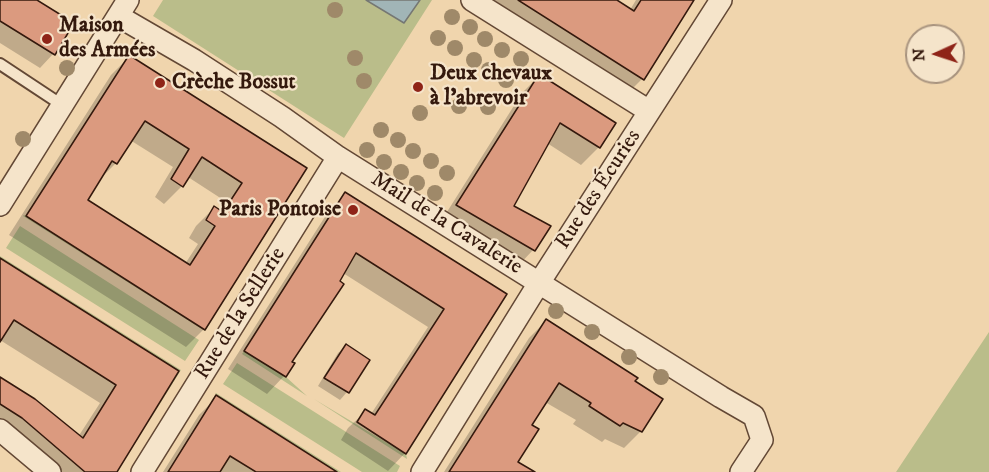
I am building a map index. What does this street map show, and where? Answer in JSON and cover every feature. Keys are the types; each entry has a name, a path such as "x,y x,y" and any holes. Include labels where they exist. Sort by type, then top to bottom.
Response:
{"street":[{"path":"472,0 649,111"},
{"name":"Rue des Écuries","path":"422,472 539,283 721,0"},
{"path":"0,205 123,8"},
{"name":"Mail de la Cavalerie","path":"123,8 194,60 282,117 338,157 721,398 754,416 762,440 741,472"},
{"name":"Rue de la Sellerie","path":"142,472 338,157"},
{"path":"0,430 50,472"}],"lane":[{"path":"0,64 62,105"}],"green space":[{"path":"163,0 432,0 344,138 153,16"},
{"path":"24,215 204,330 210,323 205,331"},
{"path":"20,226 199,340 185,361 6,248"},
{"path":"0,256 181,370 148,423 179,371"},
{"path":"989,332 989,472 896,472 900,466"},
{"path":"244,351 286,377 307,396 242,354"},
{"path":"237,363 400,466 397,472 362,472 223,384"},
{"path":"216,393 341,472 337,472"},
{"path":"314,399 406,454 407,459"}],"shaded area":[{"path":"366,0 420,0 404,23"}],"building":[{"name":"Maison des Armées","path":"0,0 37,0 74,23 55,55 0,21"},
{"path":"518,0 617,0 634,11 641,0 694,0 644,80"},
{"path":"129,55 307,168 205,330 26,216","holes":["145,121 189,149 171,179 183,187 202,157 242,183 223,212 214,206 206,220 215,226 190,265 88,200 112,161 117,164"]},
{"path":"539,74 616,123 600,148 560,123 514,206 551,226 535,251 456,205"},
{"path":"345,192 507,294 406,454 357,422 365,409 375,415 444,309 356,253 340,281 344,284 292,362 295,363 286,377 244,351"},
{"path":"0,258 179,371 117,472 85,472 22,418 0,404 0,377 35,399 83,438 116,385 14,320 0,342"},
{"path":"546,319 638,378 635,381 663,399 642,432 623,423 620,426 589,406 591,403 559,383 532,425 539,429 518,462 535,472 449,472"},
{"path":"346,344 370,360 349,393 324,378"},
{"path":"216,395 337,472 256,472 230,456 220,472 168,472"}],"place":[{"name":"Maison des Armées","path":"47,39"},
{"name":"Crèche Bossut","path":"160,83"},
{"name":"Deux chevaux à l'abrevoir","path":"418,87"},
{"name":"Paris Pontoise","path":"353,210"}]}
